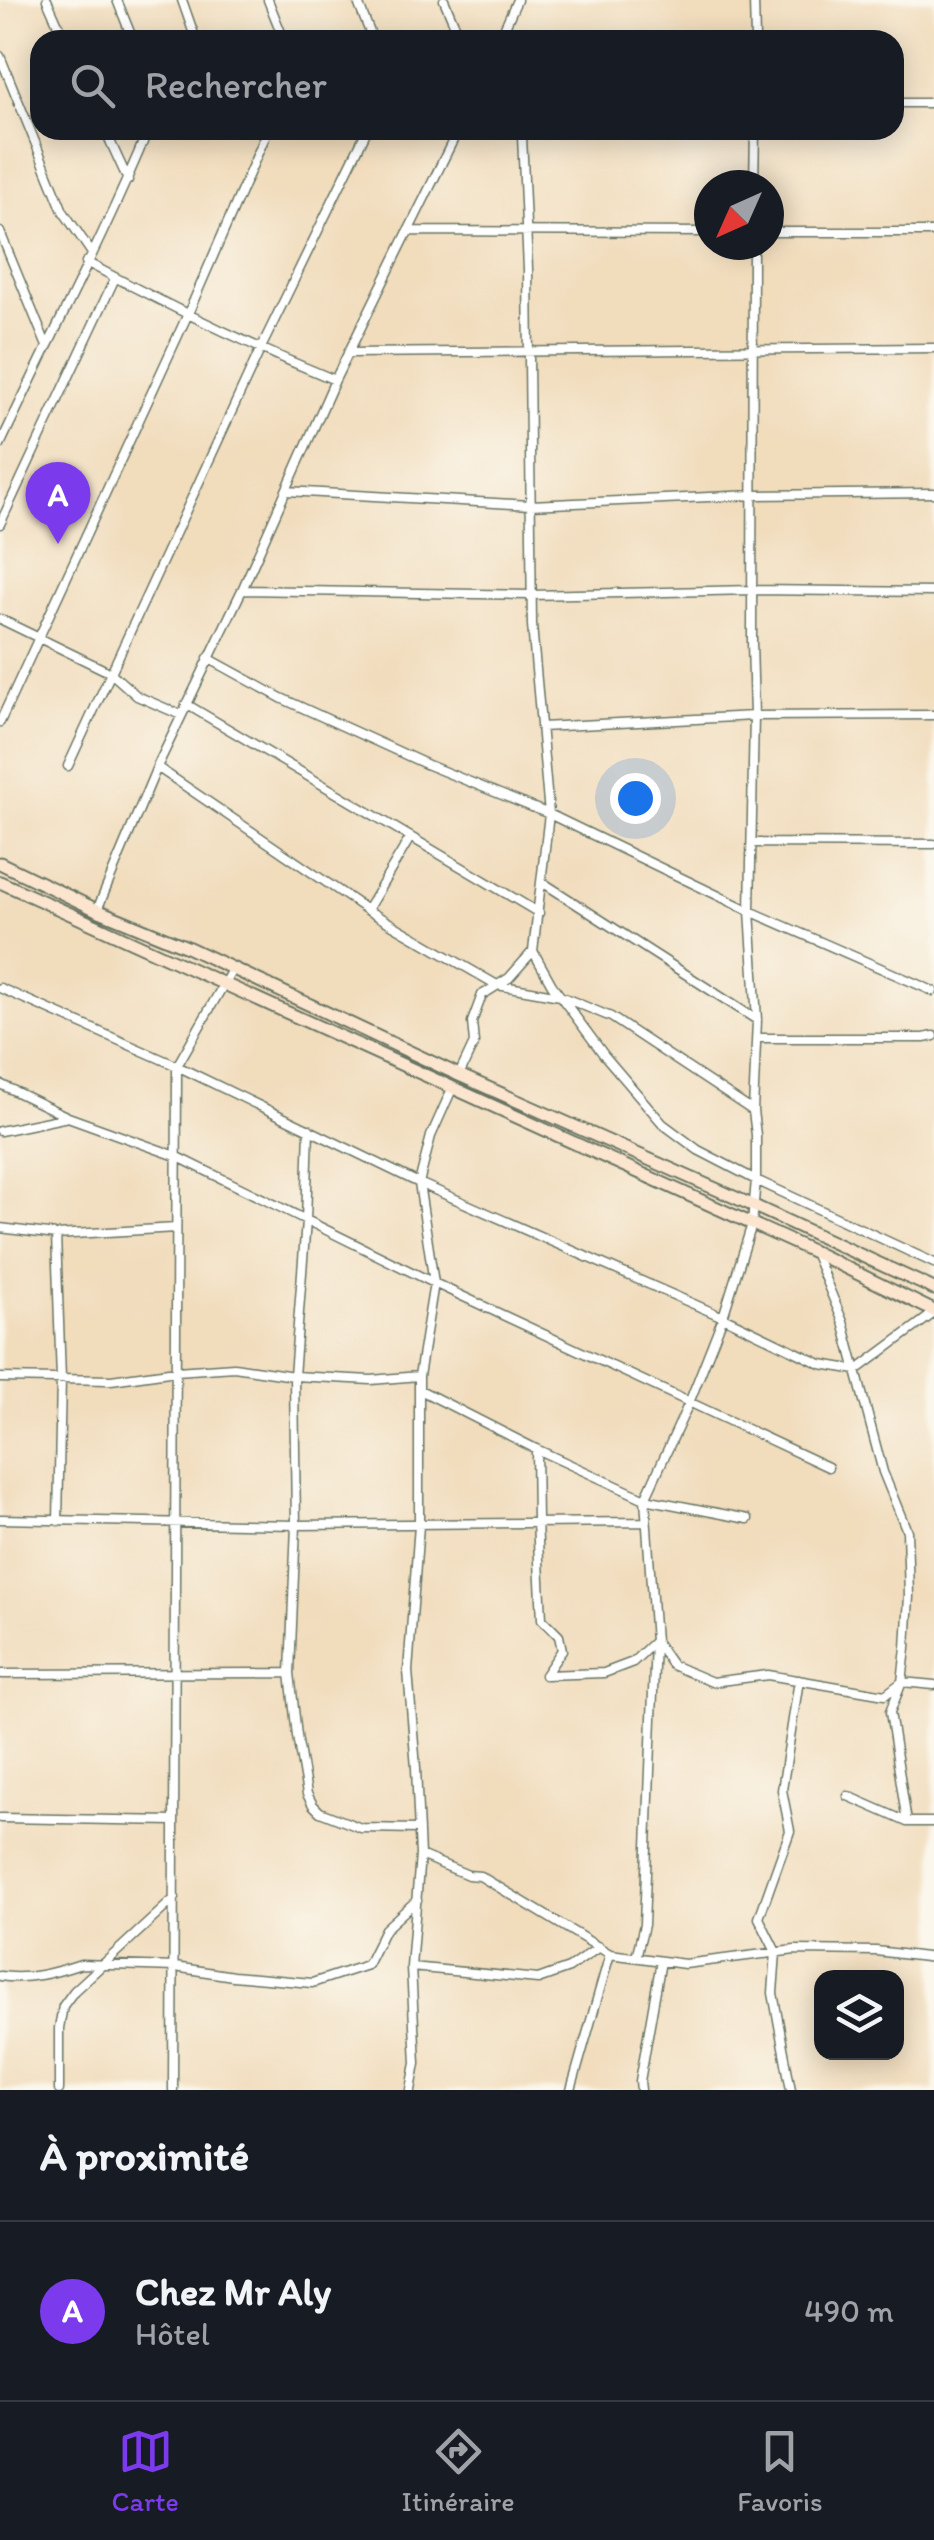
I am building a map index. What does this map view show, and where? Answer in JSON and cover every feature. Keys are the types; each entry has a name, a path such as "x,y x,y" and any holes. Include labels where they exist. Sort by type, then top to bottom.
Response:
{"main road":[{"path":"0,863 934,1289"},
{"path":"0,882 814,1252 934,1312"},
{"path":"91,924 97,910"}],"street":[{"path":"47,0 60,30"},
{"path":"117,0 129,30"},
{"path":"182,0 191,30"},
{"path":"268,0 280,30"},
{"path":"357,0 369,30"},
{"path":"444,0 457,30"},
{"path":"504,30 518,0"},
{"path":"754,0 754,30"},
{"path":"0,56 30,129"},
{"path":"904,104 934,103"},
{"path":"35,140 64,211 91,252"},
{"path":"110,140 128,180"},
{"path":"0,445 144,140"},
{"path":"0,722 264,140"},
{"path":"68,766 260,350 362,140"},
{"path":"97,910 157,766 242,590 334,380 453,140"},
{"path":"459,1074 474,1043 472,1022 482,995 510,978 533,951 549,814 531,596 522,140"},
{"path":"754,170 755,140"},
{"path":"408,231 694,232"},
{"path":"0,232 46,345"},
{"path":"784,232 934,232"},
{"path":"636,1958 644,1926 655,1641 645,1498 723,1317 752,1224 756,1180 753,1110 757,1020 750,911 754,260"},
{"path":"86,262 187,316 334,380"},
{"path":"0,524 115,278"},
{"path":"348,353 934,348"},
{"path":"287,491 530,506 754,495 934,493"},
{"path":"242,590 531,596 754,590 934,592"},
{"path":"0,619 111,673 137,696 181,715"},
{"path":"208,658 314,713 549,814 750,911 933,991"},
{"path":"186,704 539,914"},
{"path":"541,727 754,716 934,716"},
{"path":"157,766 367,910 497,985 560,996 610,1017 753,1110"},
{"path":"367,910 410,838"},
{"path":"753,844 934,844"},
{"path":"542,882 757,1020"},
{"path":"533,951 560,996 604,1055 663,1124 698,1150 756,1180 934,1263"},
{"path":"173,2090 176,1066 233,968"},
{"path":"0,988 821,1364 858,1370 934,1312"},
{"path":"757,1038 934,1036"},
{"path":"0,1084 68,1117 176,1156 434,1283 828,1466"},
{"path":"411,2090 416,2063 411,1967 420,1855 408,1671 419,1525 419,1376 434,1283 419,1183 431,1136 452,1089"},
{"path":"0,1131 68,1117"},
{"path":"309,1130 294,1376 296,1525 290,1674 297,1736 308,1794 320,1812 361,1828 419,1829"},
{"path":"0,1228 56,1235 176,1228"},
{"path":"56,1235 61,1379 58,1521"},
{"path":"814,1252 843,1322 883,1472 907,1531 909,1596 902,1682 890,1712 907,1822"},
{"path":"0,1378 111,1380 234,1368 371,1380 419,1376"},
{"path":"420,1390 645,1498 748,1519"},
{"path":"536,1449 542,1619 559,1636 562,1650 545,1675 604,1673 633,1662 655,1641"},
{"path":"0,1519 296,1525 646,1522"},
{"path":"655,1641 672,1664 712,1682 768,1675 885,1694 902,1682 934,1686"},
{"path":"0,1674 290,1674"},
{"path":"791,2090 773,1994 776,1952 758,1918 790,1831 782,1790 799,1680"},
{"path":"848,1796 907,1822 934,1822"},
{"path":"0,1818 174,1821"},
{"path":"420,1855 468,1875 480,1876 610,1954 684,1964 794,1950 876,1950 934,1958"},
{"path":"59,2090 62,2006 74,1990 176,1898"},
{"path":"0,1976 42,1976 81,1964 175,1967 248,1978 323,1980 367,1964 385,1929 416,1900"},
{"path":"411,1967 538,1979 569,1968 599,1947"},
{"path":"571,2090 610,1954"},
{"path":"641,2090 661,1960"}],"place":[{"name":"Chez Mr Aly","path":"58,544"}]}
